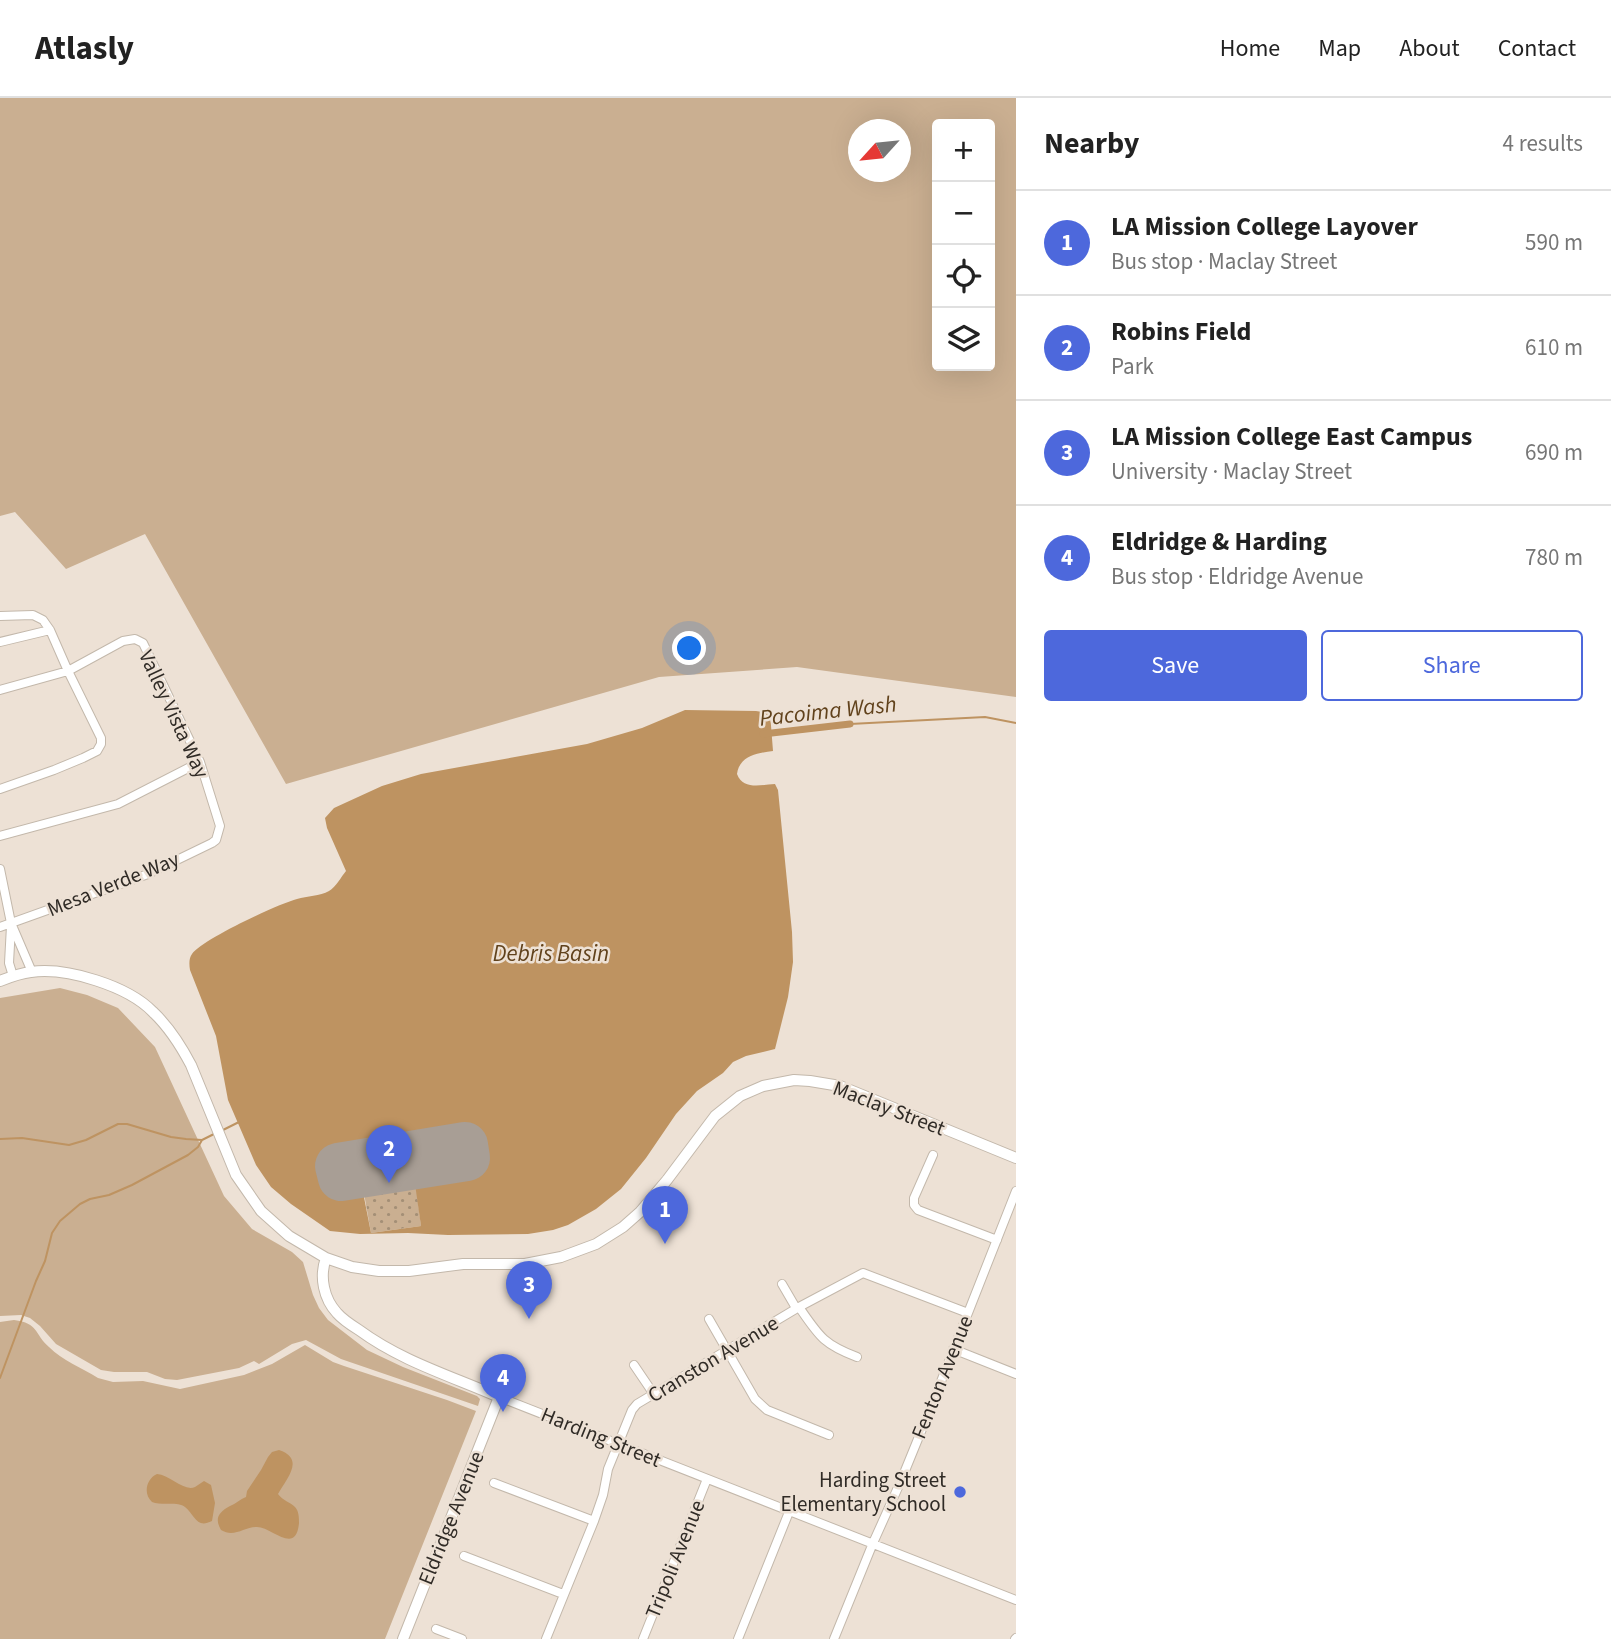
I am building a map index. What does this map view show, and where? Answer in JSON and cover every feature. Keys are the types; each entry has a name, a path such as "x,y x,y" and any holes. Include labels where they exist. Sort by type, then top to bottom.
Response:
{"street":[{"path":"0,616 33,615 43,620 101,738 97,751 0,789"},
{"path":"0,642 50,630"},
{"name":"Valley Vista Way","path":"68,671 123,640 135,639 143,643 200,762 220,826 219,832"},
{"path":"0,690 68,671"},
{"path":"0,836 118,804 200,762"},
{"name":"Mesa Verde Way","path":"0,927 148,874 212,843 219,832"},
{"path":"0,869 11,923 32,972"},
{"path":"11,923 9,963 13,976"},
{"path":"0,981 32,972 70,974 96,980 131,995 152,1010 183,1049 236,1175 261,1210 289,1236 326,1258"},
{"name":"Maclay Street","path":"326,1258 352,1267 409,1272 463,1264 525,1264 561,1257 596,1244 623,1227 640,1212 715,1116 740,1096 763,1086 794,1080 840,1086 1016,1157"},
{"path":"933,1155 914,1198 914,1205 918,1210 997,1240"},
{"name":"Fenton Avenue","path":"834,1639 900,1483 1016,1191"},
{"name":"Harding Street","path":"326,1258 323,1284 333,1307 343,1318 390,1350 499,1397 1016,1600"},
{"name":"Cranston Avenue","path":"546,1639 594,1521 618,1443 637,1404 798,1308 863,1273 968,1313"},
{"path":"782,1284 828,1344 857,1357"},
{"path":"709,1320 755,1399 767,1410 828,1435"},
{"path":"953,1349 1016,1374"},
{"path":"634,1365 653,1393"},
{"name":"Eldridge Avenue","path":"403,1639 499,1397"},
{"name":"Tripoli Avenue","path":"643,1639 707,1479"},
{"path":"494,1483 594,1521"},
{"path":"738,1639 789,1512"},
{"path":"464,1556 563,1594"},
{"path":"436,1629 461,1639"}],"shaded area":[{"path":"0,98 1016,98 1016,697 797,667 659,677 286,784 145,534 66,569 15,512 0,516"},
{"path":"60,988 87,995 118,1008 155,1047 224,1196 252,1229 292,1252 303,1262 313,1295 328,1320 367,1350 477,1396 480,1399 478,1406 341,1359 306,1340 292,1344 259,1364 254,1361 239,1368 177,1380 165,1379 147,1372 101,1370 56,1344 30,1318 21,1315 0,1316 0,998"},
{"path":"468,1136 472,1169 415,1177 421,1226 371,1233 362,1182 337,1185 332,1158"},
{"path":"14,1320 32,1326 54,1352 66,1360 98,1378 113,1382 143,1381 180,1389 244,1375 272,1364 305,1345 333,1362 476,1411 385,1639 0,1639 0,1322"}],"water":[{"name":"Debris Basin","path":"685,710 770,713 773,751 745,759 737,774 748,784 775,784 778,790 793,962 788,997 775,1049 733,1062 723,1073 697,1091 676,1114 621,1189 596,1209 568,1225 528,1234 360,1234 330,1231 271,1187 256,1165 228,1100 216,1036 190,970 191,956 210,940 258,915 287,902 325,893 334,887 346,871 325,818 334,808 382,786 421,774 587,744 642,728","holes":["468,1137 472,1169 414,1177 421,1226 371,1233 361,1182 337,1185 332,1158"]},
{"path":"279,1450 287,1454 293,1464 278,1494 297,1510 297,1533 288,1539 257,1527 235,1533 221,1530 218,1522 220,1513 246,1497 268,1457"},
{"path":"157,1474 186,1487 195,1487 204,1481 211,1485 215,1503 212,1521 199,1522 182,1505 152,1502 147,1495 147,1487 150,1479"}],"waterway":[{"name":"Pacoima Wash","path":"850,724 985,717 1016,723"},
{"name":"Pacoima Wash","path":"763,734 850,724"},
{"name":"Pacoima Wash","path":"223,1130 239,1122"},
{"name":"Pacoima Wash","path":"0,1139 22,1138 69,1145 86,1140 118,1124 186,1139 202,1140 214,1134"},
{"path":"0,1378 45,1261 52,1233 60,1221 80,1204 132,1185 188,1155 202,1140"}],"runway":[{"path":"465,1145 467,1158 341,1178 338,1166 465,1145"}],"place":[{"name":"Robins Field","path":"389,1183"},
{"name":"LA Mission College Layover","path":"665,1244"},
{"name":"LA Mission College East Campus","path":"529,1319"},
{"name":"Eldridge & Harding","path":"503,1412"},
{"name":"Harding Street Elementary School","path":"960,1492"}]}
